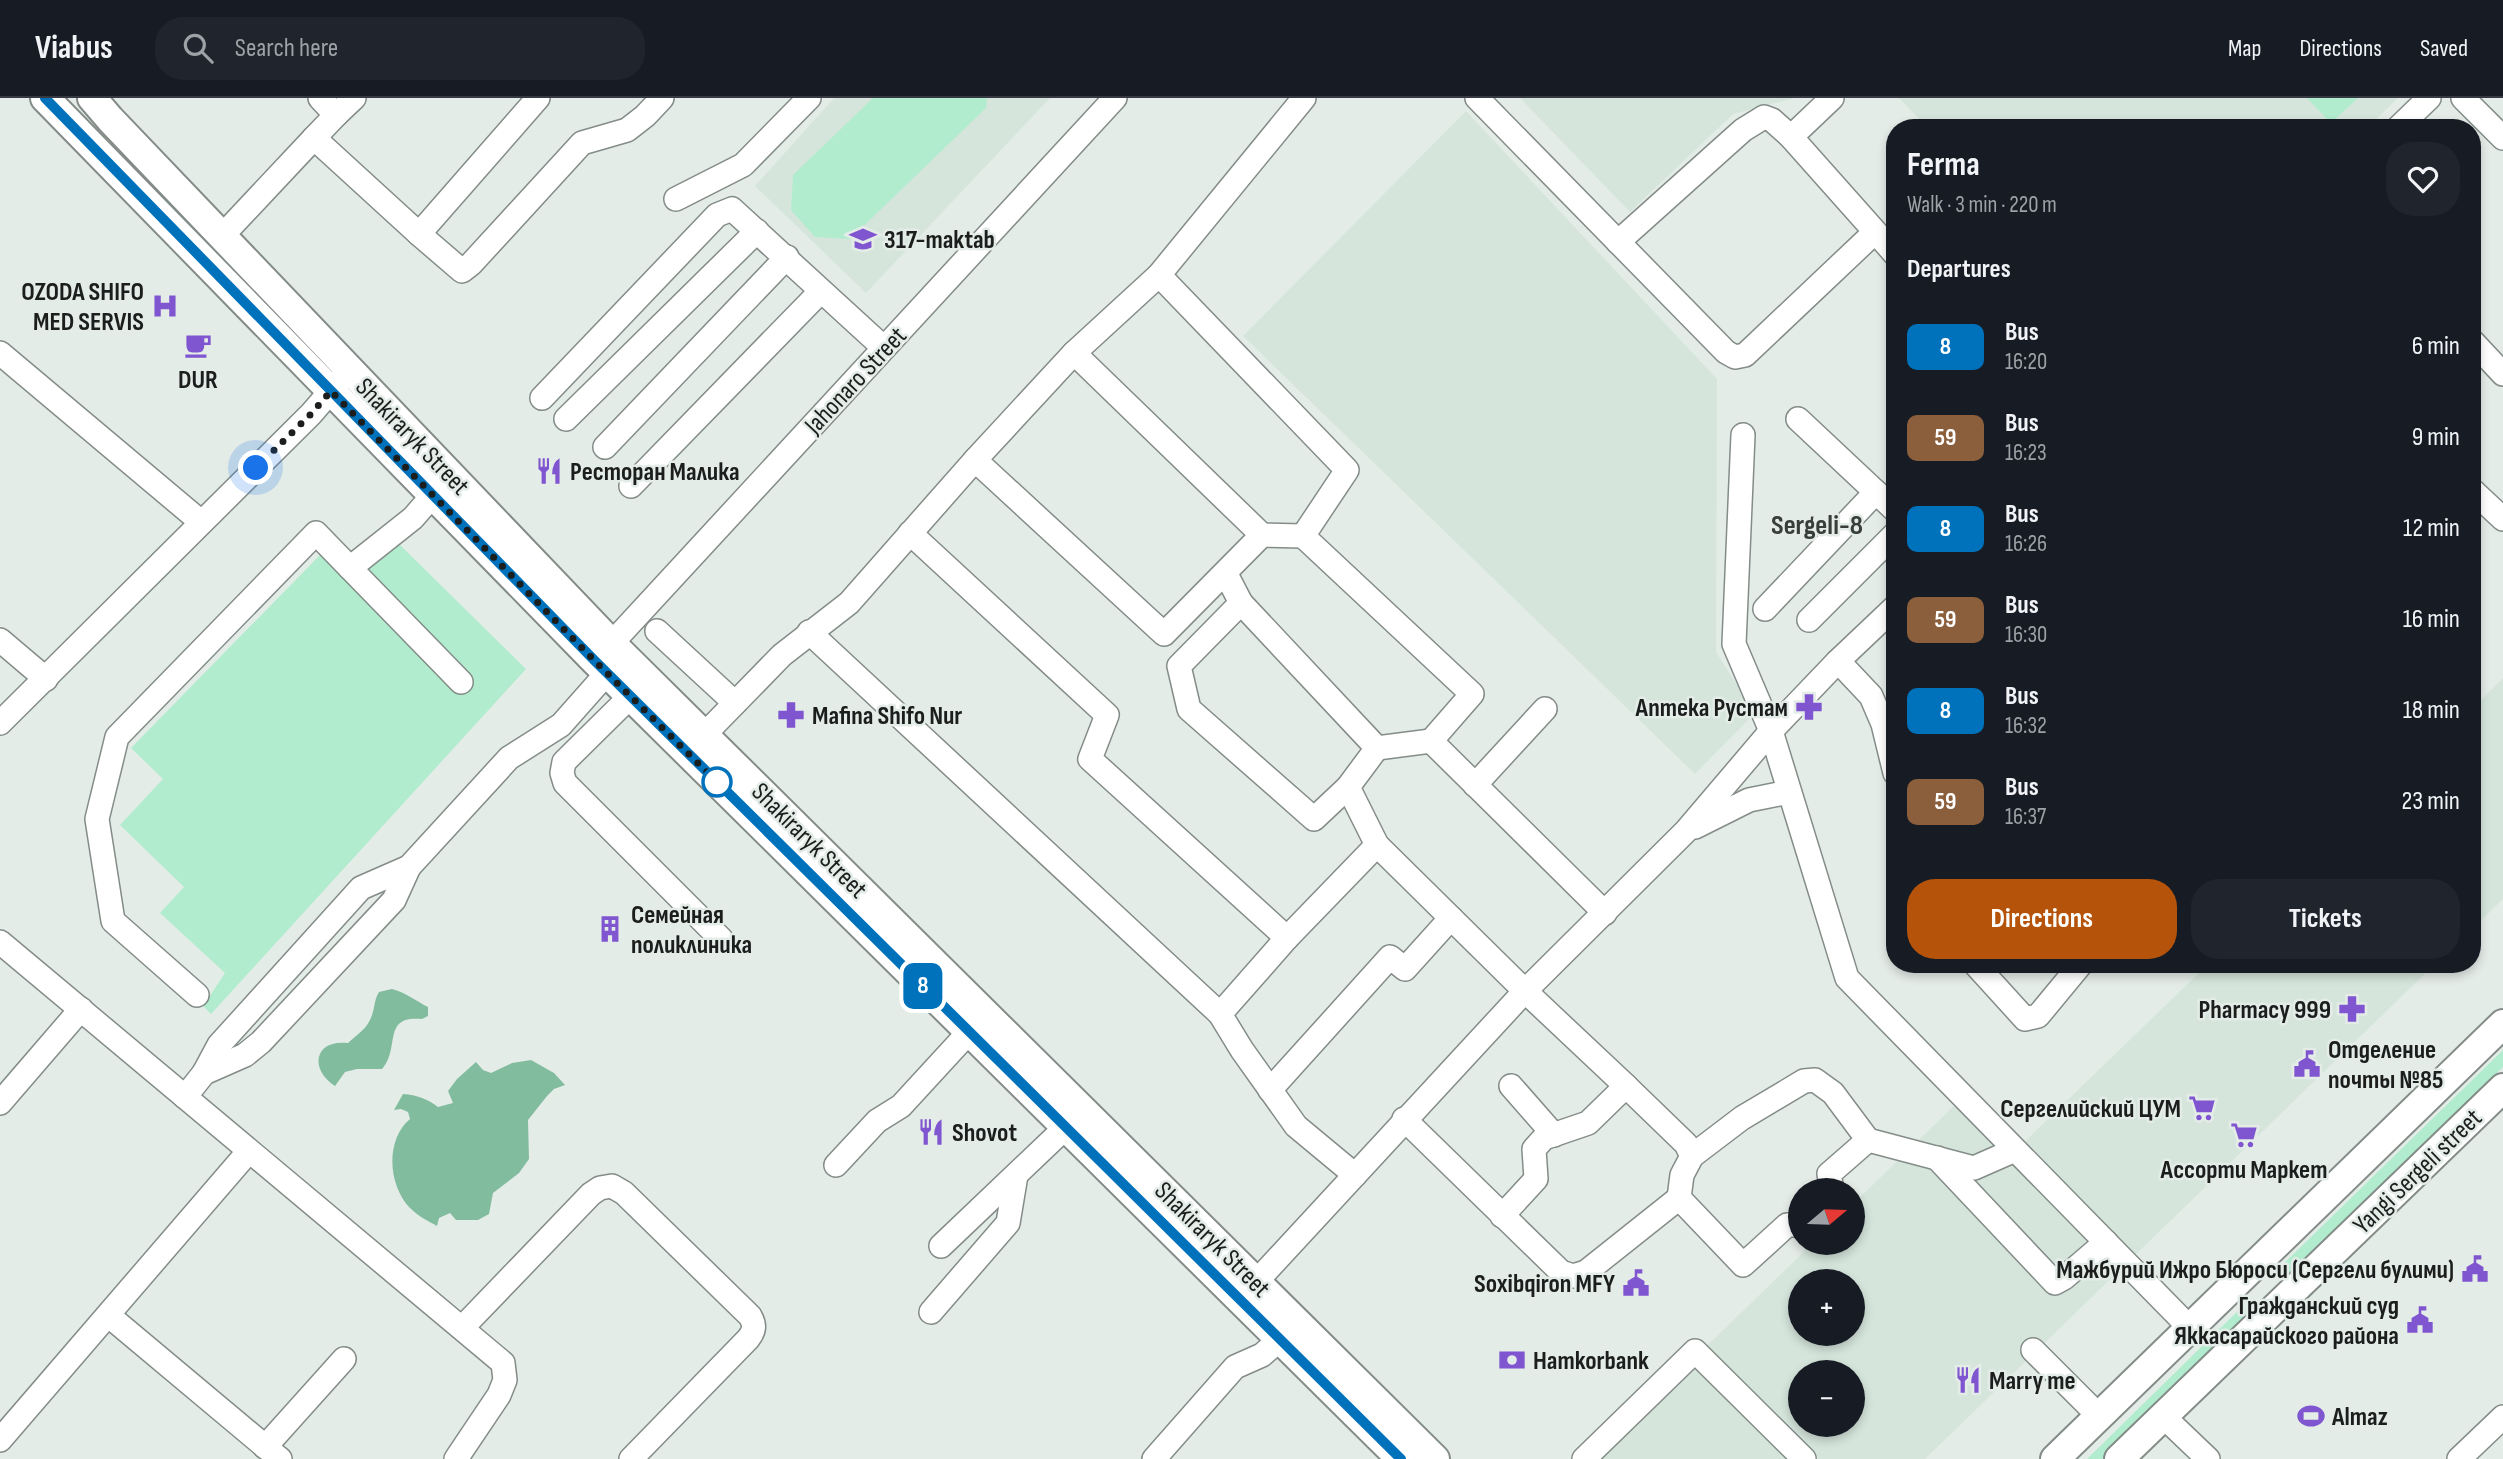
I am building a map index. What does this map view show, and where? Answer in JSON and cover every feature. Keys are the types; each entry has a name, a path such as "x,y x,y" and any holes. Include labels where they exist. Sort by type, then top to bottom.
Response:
{"main road":[{"name":"Shakiraryk Street","path":"45,98 433,495 605,660 704,735 1256,1282 1289,1331 1401,1459"},
{"name":"Shakiraryk Street","path":"92,98 349,370 605,660"},
{"name":"Shakiraryk Street","path":"639,688 969,1032 1066,1128 1430,1457"},
{"name":"Yangi Sergeli street","path":"2055,1459 2503,1024"},
{"name":"Yangi Sergeli street","path":"2119,1459 2503,1088"},
{"path":"2233,1286 2264,1318"}],"street":[{"path":"320,98 337,115"},
{"path":"222,236 354,98"},
{"path":"419,234 538,98"},
{"path":"314,138 461,271 471,264 582,143 627,130 662,98"},
{"path":"676,199 743,165 809,98"},
{"name":"Jahonaro Street","path":"409,867 509,758 561,725 605,660 884,348 1115,98"},
{"path":"704,735 782,655 849,603 1074,353 1159,275 1304,98"},
{"path":"1477,98 1726,352 1735,357 1745,355 1875,232"},
{"path":"1791,137 1832,98"},
{"path":"2407,119 2429,98"},
{"path":"2463,98 2503,138"},
{"path":"1618,242 1755,120 1764,117 1772,120 1791,137 1886,244"},
{"path":"542,398 717,215 732,209 884,348"},
{"path":"566,419 757,231"},
{"path":"605,447 787,257"},
{"path":"1159,275 1347,470 1303,536"},
{"path":"631,486 821,290"},
{"path":"2481,351 2503,374"},
{"path":"0,353 201,522"},
{"path":"1074,353 1262,535 1303,536 1472,694 1431,741 1377,748 1348,787 1314,819 1189,709 1179,666 1241,603"},
{"path":"0,723 311,414 349,370"},
{"path":"1798,419 1886,501"},
{"path":"1743,435 1734,645 1771,731 1847,978 2190,1328"},
{"path":"975,460 1164,634 1262,535"},
{"path":"1765,609 1876,492"},
{"path":"350,568 413,519 433,495"},
{"path":"2481,498 2503,519"},
{"path":"197,995 113,920 97,819 117,737 316,533 461,682"},
{"path":"910,533 1107,715 1090,759 1287,938"},
{"path":"1809,620 1886,543"},
{"path":"1226,574 1241,603 1377,748"},
{"path":"1256,1282 1525,990 1686,831 1771,731 1886,616"},
{"path":"657,631 735,703"},
{"path":"809,632 1220,1014 1296,1126 1355,1175"},
{"path":"0,640 46,678"},
{"path":"1838,661 1871,696 1886,736"},
{"path":"639,688 564,762 562,773 565,783 721,939"},
{"path":"1475,785 1545,709"},
{"path":"1431,741 1605,913"},
{"path":"1348,787 1377,845 1686,1144 1692,1156"},
{"path":"1686,831 1749,800 1789,792"},
{"path":"1220,1014 1287,938 1377,845"},
{"path":"185,1097 204,1073 219,1045 361,888 409,867"},
{"path":"204,1073 245,1055 261,1042 394,901 409,867"},
{"path":"1270,1090 1390,957 1405,969 1451,918"},
{"path":"0,942 503,1363 505,1380 499,1395 456,1459"},
{"path":"1983,973 2025,1019 2038,1016 2074,973"},
{"path":"0,1103 81,1009"},
{"path":"836,1164 877,1121 901,1106 969,1032"},
{"path":"1404,1119 1561,1272 1573,1276 1586,1272 1679,1198 1682,1175 1692,1156 1742,1118 1804,1081 1815,1080 1833,1093 1868,1140 1974,1168 2015,1150"},
{"path":"1511,1086 1554,1135"},
{"path":"1502,1216 1535,1179 1534,1149 1544,1138 1588,1123 1626,1086"},
{"path":"941,1246 1066,1128"},
{"path":"1830,1178 1829,1174 1868,1140"},
{"path":"0,1440 249,1151"},
{"path":"1937,1158 2055,1283 2064,1279 2106,1242"},
{"path":"931,1312 1008,1223 1016,1175"},
{"path":"461,1328 591,1194 600,1188 612,1186 624,1193 750,1316 754,1323 753,1332 748,1339 631,1459"},
{"path":"1679,1198 1743,1265 1788,1225"},
{"path":"108,1315 273,1453 344,1359"},
{"path":"1154,1459 1235,1367 1262,1355 1289,1331"},
{"path":"2033,1350 2099,1416"},
{"path":"1584,1459 1695,1351 1804,1459"},
{"path":"2163,1416 2208,1459"},
{"path":"2459,1459 2503,1417"}],"shaded area":[{"name":"317-maktab","path":"834,98 1050,98 866,293 755,186"},
{"path":"873,98 987,98 986,108 850,239 815,237 791,210 793,175"},
{"path":"1520,98 1794,98 1733,114 1630,212"},
{"path":"1899,98 2398,98 2376,119 1919,119"},
{"path":"2307,98 2358,98 2335,119 2327,119"},
{"path":"1466,111 1717,379 1716,652 1755,713 1695,774 1243,336"},
{"path":"396,541 526,669 211,1014 203,1006 225,973 160,913 184,887 120,825 163,779 131,748 321,554 464,694 473,682 365,572"},
{"path":"2503,678 2503,899 2481,920 2481,700"},
{"path":"2199,973 2426,973 1925,1459 1590,1459 1801,1255 1866,1255 1866,1191 1961,1099 2013,1153"},
{"path":"392,989 428,1007 428,1016 401,1022 396,1028 391,1052 382,1069 345,1072 335,1086 321,1072 319,1057 322,1050 337,1043 348,1043 359,1034 370,1020 379,992"},
{"path":"2503,1050 2503,1067 2289,1276 2280,1267"},
{"path":"531,1060 554,1073 565,1085 554,1089 528,1120 529,1159 519,1173 493,1193 489,1214 478,1220 456,1220 450,1213 439,1218 437,1226 416,1213 397,1187 392,1163 396,1139 410,1119 408,1112 394,1110 403,1094 422,1098 438,1107 453,1103 448,1091 476,1062 483,1070 491,1073 512,1063"},
{"path":"2243,1306 2250,1314 2102,1459 2087,1459"}],"bus line":[{"name":"8","path":"45,98 595,661 1401,1459"}],"place":[{"name":"317-maktab","path":"863,239"},
{"name":"OZODA SHIFO MED SERVIS","path":"165,306"},
{"name":"DUR","path":"198,345"},
{"name":"Ресторан Малика","path":"549,471"},
{"name":"Аптека Рустам","path":"1809,707"},
{"name":"Mafina Shifo Nur","path":"791,715"},
{"name":"Семейная поликлиника","path":"610,929"},
{"name":"Pharmacy 999","path":"2352,1009"},
{"name":"Отделение почты №85","path":"2307,1064"},
{"name":"Сергелийский ЦУМ","path":"2202,1108"},
{"name":"Shovot","path":"931,1132"},
{"name":"Ассорти Маркет","path":"2244,1135"},
{"name":"Мажбурий Ижро Бюроси (Сергели булими)","path":"2475,1269"},
{"name":"Soxibqiron MFY","path":"1636,1283"},
{"name":"Гражданский суд Яккасарайского района","path":"2420,1320"},
{"name":"Hamkorbank","path":"1512,1360"},
{"name":"Marry me","path":"1968,1380"},
{"name":"Almaz","path":"2311,1416"}],"district":[{"name":"Sergeli-8","path":"1817,524"}],"route":[{"path":"256,468 331,391 717,782"}]}
